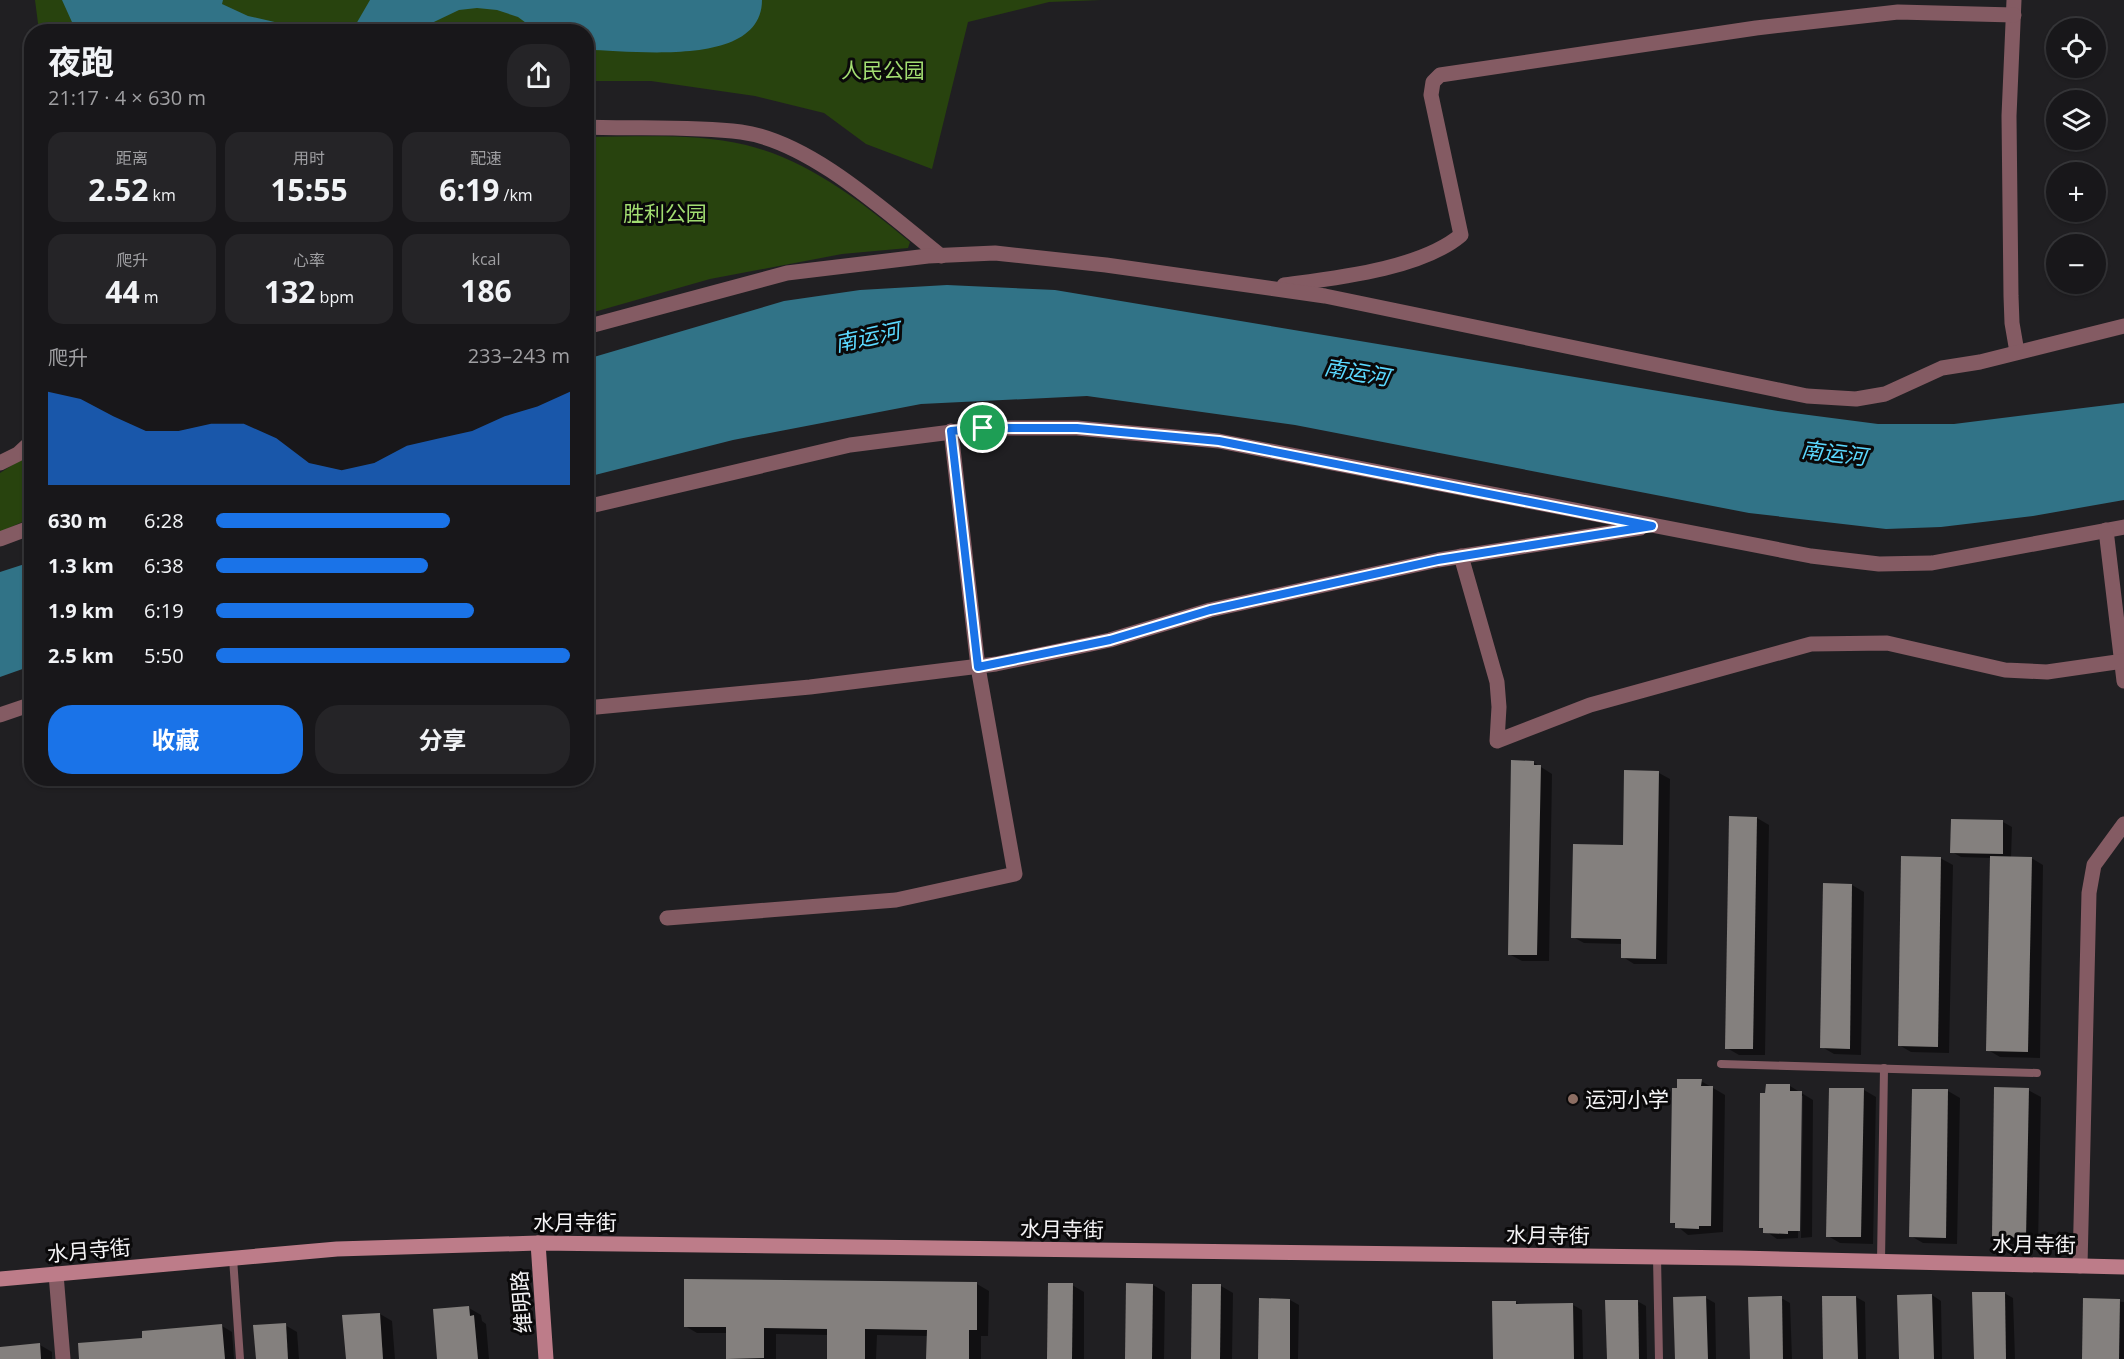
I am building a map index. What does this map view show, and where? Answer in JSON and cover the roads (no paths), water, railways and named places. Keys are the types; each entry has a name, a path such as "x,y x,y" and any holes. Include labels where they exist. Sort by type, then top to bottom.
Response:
{"street":[{"path":"1267,287 1387,268 1439,249 1461,235 1431,95 1433,82 1440,75 1756,28 1887,13 2014,7 2009,116 2011,296 2017,352"},
{"path":"594,127 743,132 778,143 820,164 858,190 940,256"},
{"path":"594,325 787,273 940,256 995,253 1106,265 1337,298 1807,396 1856,399 1885,394 1942,368 2124,326"},
{"path":"594,505 850,445 983,428 1077,428 1219,441 1811,556 1879,564 1932,563 2124,527"},
{"path":"667,918 896,900 1015,874 978,667 951,431"},
{"path":"0,463 24,448"},
{"path":"594,707 810,687 978,667 1110,640 1210,610 1461,556 1652,526"},
{"path":"0,539 24,530"},
{"path":"2106,530 2124,681"},
{"path":"1461,556 1497,682 1499,707 1497,741 1590,705 1811,644 1887,643 2015,670 2047,672 2123,661"},
{"path":"0,715 24,707"},
{"path":"2080,1266 2089,893 2094,865 2124,824"},
{"name":"水月寺街","path":"0,1279 407,1245 538,1243 1657,1257 2124,1267"},
{"name":"维明路","path":"538,1243 546,1359"},
{"path":"56,1274 63,1359"}],"lane":[{"path":"1721,1064 2037,1073"},
{"path":"1881,1261 1884,1068"},
{"path":"1657,1257 1659,1359"},
{"path":"233,1258 240,1359"}],"water":[{"path":"62,0 223,0 222,4 248,16 283,24 73,24"},
{"path":"370,0 762,0 756,22 741,37 718,46 691,51 594,50 594,24 528,24 518,17 497,10 477,8 459,10 430,24 356,24"},
{"name":"南运河","path":"947,285 1055,290 1778,411 1878,424 1954,424 2124,403 2124,500 2033,516 1941,527 1886,529 1749,513 1295,425 1087,396 921,404 733,440 594,475 594,357 784,301 860,290"},
{"path":"24,564 24,668 0,677 0,572"}],"place":[{"name":"运河小学","path":"1573,1099"}],"park label":[{"name":"人民公园","path":"883,70"},
{"name":"胜利公园","path":"665,213"}]}
